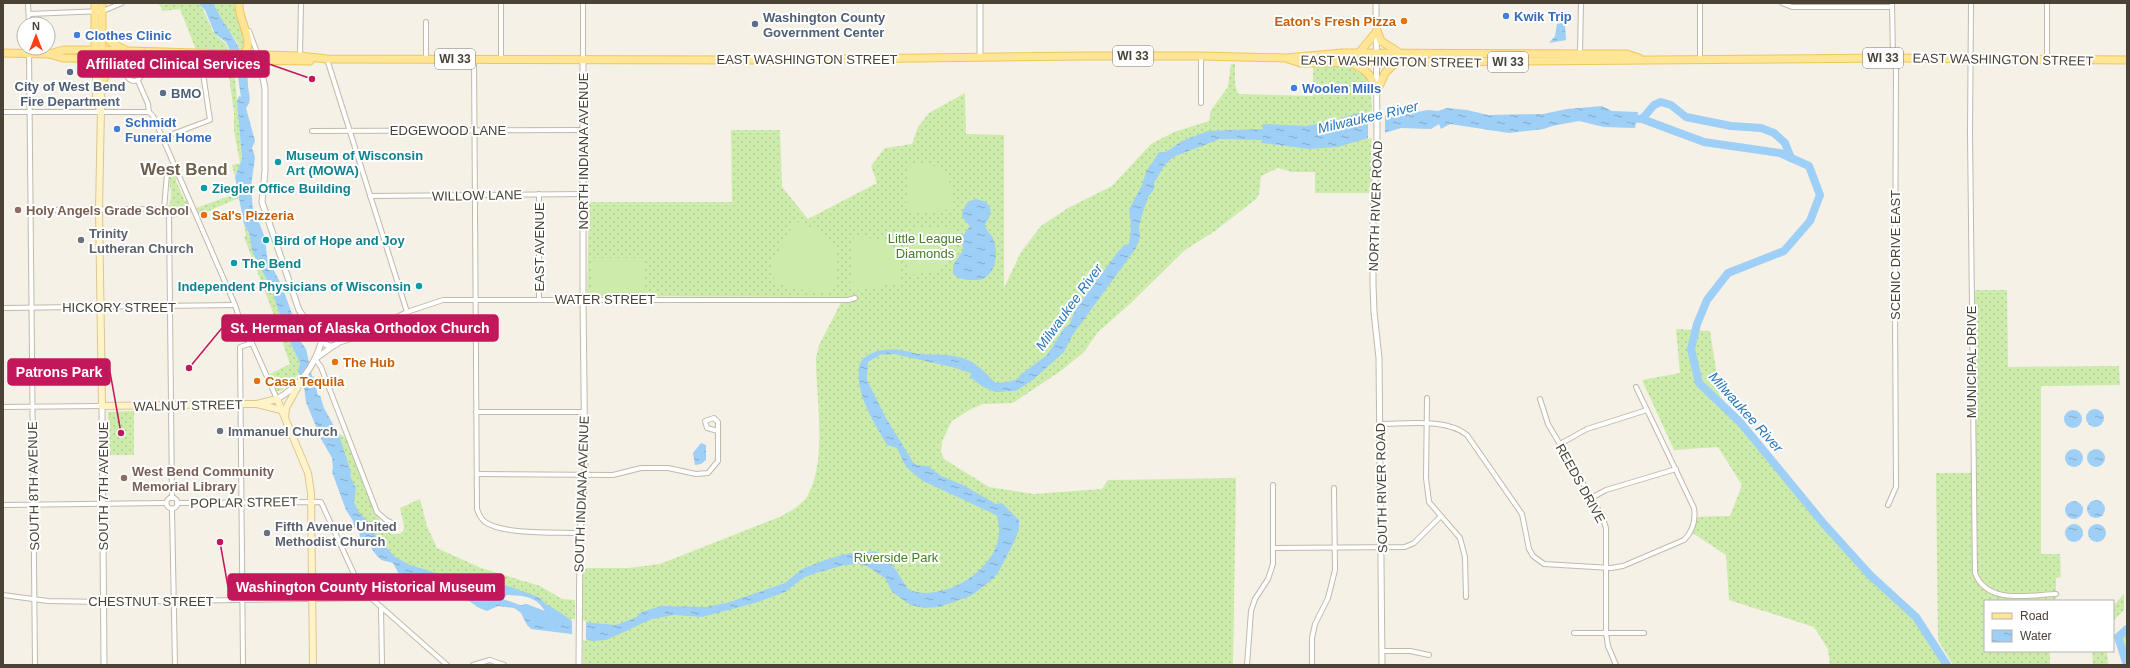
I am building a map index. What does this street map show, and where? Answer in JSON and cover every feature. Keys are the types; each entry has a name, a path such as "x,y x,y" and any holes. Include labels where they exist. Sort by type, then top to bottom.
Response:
{"main road":[{"path":"95,3 99,12 103,34 99,50"},
{"path":"100,112 96,98 99,58 99,12 102,3"},
{"path":"239,5 240,16 249,43 249,48 244,56"},
{"path":"1359,53 1377,31 1382,41 1400,53"},
{"path":"103,34 113,44 128,51"},
{"name":"WI 33","path":"56,52 64,50 99,50 216,57 244,56"},
{"name":"WI 33","path":"3,53 16,52"},
{"name":"EAST WASHINGTON STREET","path":"259,58 300,56 327,59 980,58 1201,56 1286,58 1359,53 1627,54 1639,58"},
{"name":"WI 33","path":"56,56 63,58 201,60 216,57"},
{"name":"EAST WASHINGTON STREET","path":"244,56 300,62 327,59"},
{"path":"99,58 102,82 100,112"},
{"name":"EAST WASHINGTON STREET","path":"1286,58 1301,63 1627,61 1639,58 1700,60 1893,58 2127,60"},
{"path":"102,82 108,70 121,59"},
{"path":"1377,92 1385,73 1396,62"},
{"path":"1351,63 1367,70 1377,92"},
{"name":"SOUTH 7TH AVENUE","path":"100,112 102,406"},
{"path":"285,420 286,408 301,381"},
{"path":"276,399 308,473 311,501 312,665"},
{"name":"WALNUT STREET","path":"102,406 257,404 276,399"},
{"path":"257,404 281,410"}],"street":[{"path":"28,3 29,14 99,12 122,3"},
{"path":"300,56 301,3"},
{"path":"501,3 501,59"},
{"name":"NORTH INDIANA AVENUE","path":"583,3 583,299"},
{"path":"980,3 980,58"},
{"name":"NORTH RIVER ROAD","path":"1374,312 1373,221 1377,141 1378,53 1376,3"},
{"path":"1580,54 1581,3"},
{"path":"1700,3 1700,60"},
{"path":"1782,3 1792,7 1824,5 1892,5"},
{"name":"MUNICIPAL DRIVE","path":"1971,3 1972,508 1975,574 1977,580 1985,589 1998,595 2056,594"},
{"path":"2047,3 2047,60"},
{"path":"239,5 259,58 265,88 265,171 262,202 299,310 307,322 328,346 336,344"},
{"name":"SCENIC DRIVE EAST","path":"1888,505 1896,487 1896,70 1893,58 1892,5"},
{"path":"426,22 426,59"},
{"name":"SOUTH 8TH AVENUE","path":"29,56 35,665"},
{"path":"1200,103 1201,56"},
{"path":"138,81 142,76 139,69 140,59"},
{"path":"327,59 407,312"},
{"path":"474,59 477,509 479,516 485,522 494,526 520,531 580,533"},
{"path":"162,138 210,120 201,60"},
{"path":"138,81 131,81 127,75 128,70 132,68 139,69"},
{"path":"138,81 148,104 149,112 153,116 235,305 246,339 252,342 276,399 287,394 301,381 312,366 323,331 332,328"},
{"path":"3,112 149,112"},
{"name":"EDGEWOOD LANE","path":"312,131 583,130"},
{"path":"164,209 166,203 167,174 174,166"},
{"name":"EAST AVENUE","path":"539,194 539,299"},
{"name":"WILLOW LANE","path":"370,196 584,194"},
{"path":"31,210 164,209"},
{"path":"164,209 169,217 172,498"},
{"name":"WATER STREET","path":"336,344 407,312 443,300 848,300 856,298"},
{"name":"SOUTH INDIANA AVENUE","path":"579,665 580,533 585,474 583,299"},
{"name":"HICKORY STREET","path":"3,308 235,305"},
{"name":"SOUTH RIVER ROAD","path":"1374,312 1379,358 1382,665"},
{"path":"307,322 332,328 339,333 340,338 336,344 315,359"},
{"name":"WATER STREET","path":"339,333 348,335 360,334"},
{"path":"243,665 240,348 252,342"},
{"path":"315,359 321,367 377,512 386,520 394,524"},
{"path":"1380,424 1448,425 1461,430 1467,435 1522,514 1529,549 1538,562 1554,566 1606,568 1623,566 1684,540 1691,532 1695,517 1694,508 1636,387"},
{"path":"1427,398 1428,424 1426,478 1429,502 1460,538 1464,557 1466,597"},
{"name":"REEDS DRIVE","path":"1540,399 1548,424 1602,516 1606,528 1606,633 1608,646 1616,665"},
{"name":"WALNUT STREET","path":"3,407 102,406"},
{"name":"SOUTH 7TH AVENUE","path":"102,406 104,665"},
{"path":"1560,444 1587,429 1647,410"},
{"path":"476,412 584,412"},
{"path":"477,474 613,474 641,468 668,468 696,474 708,473 718,461 718,431"},
{"path":"1591,498 1606,490 1676,469"},
{"path":"1247,665 1251,611 1255,599 1268,579 1273,564 1273,485"},
{"path":"1312,665 1312,638 1315,624 1332,585 1335,570 1336,547 1334,488"},
{"path":"166,503 168,499 172,498"},
{"path":"172,498 176,499 177,503 176,507 172,509"},
{"path":"311,501 321,502 359,584 371,598 448,665"},
{"name":"POPLAR STREET","path":"177,503 311,501"},
{"path":"3,505 166,503"},
{"path":"166,503 168,507 172,509"},
{"path":"172,509 175,665"},
{"path":"1273,548 1405,546 1414,543 1441,516"},
{"name":"CHESTNUT STREET","path":"3,595 48,601 104,602 371,598"},
{"path":"382,608 382,665"},
{"path":"1574,633 1644,633"},
{"path":"1382,650 1410,651 1429,655"},
{"path":"473,665 490,660 504,665"}],"green space":[{"path":"158,3 163,3 164,5 167,3 198,3 217,37 225,42 229,51 196,50 180,9 163,11"},
{"path":"213,3 234,3 247,40 244,49 240,50 237,42 221,19"},
{"path":"227,63 232,63 235,76 242,159 235,177 232,165 240,163 234,131 234,112"},
{"name":"Riverside Park","path":"1231,64 1235,64 1235,84 1238,94 1313,96 1313,66 1346,66 1362,70 1369,80 1372,105 1371,193 1315,193 1315,172 1292,172 1278,168 1261,176 1259,194 1256,199 1215,231 1185,250 1131,303 1098,332 1084,352 1062,370 1013,403 983,404 969,410 951,422 942,442 941,452 944,459 989,487 1034,494 1102,489 1108,480 1236,478 1233,665 583,665 583,568 628,568 660,564 782,516 804,501 813,484 817,468 819,449 816,358 819,345 844,297 589,296 587,294 589,202 732,202 731,130 780,130 782,187 808,219 877,183 871,166 885,148 912,144 918,127 929,113 965,93 966,134 1004,135 1004,288 1021,252 1041,226 1068,208 1112,186 1151,144 1174,132 1209,121 1211,110 1228,87"},
{"path":"910,163 941,167 948,175 955,209 921,212 914,211 906,204"},
{"path":"173,172 177,176 176,181 185,201 189,202 192,212 177,214 177,217 172,218 167,208 171,200 168,174"},
{"path":"238,193 239,198 199,215 196,208"},
{"path":"795,221 820,232 834,246 837,255 837,266 836,278 832,293 797,289 777,283 769,270"},
{"path":"244,224 249,233 252,251 271,288 287,336 300,363 298,375 281,391 276,391 274,379 270,374 290,364 279,332 280,331 244,237 246,236"},
{"name":"Little League Diamonds","path":"913,227 955,230 950,259 940,271 909,275 906,235"},
{"path":"854,237 877,239 892,246 899,260 900,283 857,290 850,283"},
{"path":"592,258 645,258 645,291 592,292"},
{"path":"1975,290 2007,290 2008,367 2119,366 2120,385 2041,386 2041,554 2060,554 2061,577 2056,578 2056,600 1984,600 1984,652 2050,652 2050,665 1953,665 1938,640 1936,473 1976,473"},
{"path":"1676,329 1710,331 1720,396 1798,494 1916,617 1947,665 1830,665 1828,649 1814,627 1729,600 1726,555 1691,532 1695,517 1730,516 1742,485 1718,447 1674,450 1642,380 1680,373"},
{"path":"134,411 134,455 108,455 108,412"},
{"path":"341,434 346,439 378,517 391,534 399,534 403,531 404,526 400,508 420,499 427,526 437,548 481,568 540,586 562,599 575,600 575,621 557,614 525,593 456,582 407,565 394,557 379,542 353,504 349,477 337,435"},
{"path":"2124,594 2124,610 2114,620 2114,605"},
{"path":"2127,629 2127,665 2118,637"},
{"path":"2092,652 2107,652 2108,665 2093,665"}],"water":[{"path":"198,3 213,3 241,51 247,73 250,97 246,108 255,141 252,148 255,157 251,187 253,211 257,217 265,238 267,257 282,286 301,342 306,349 318,396 320,395 324,408 339,435 351,472 350,476 356,488 354,502 358,511 372,526 376,536 395,557 410,565 452,578 453,580 479,580 511,587 538,597 572,621 616,625 635,618 642,612 661,606 707,607 730,602 785,583 802,569 846,554 875,551 881,554 894,568 909,590 923,593 938,592 952,587 979,571 989,559 996,547 999,533 996,515 923,481 906,467 897,448 887,445 866,406 859,384 860,363 864,358 874,352 899,350 917,354 945,355 964,358 976,365 995,383 1008,382 1020,378 1019,376 1047,355 1065,327 1069,325 1076,309 1117,253 1124,245 1129,244 1131,227 1129,209 1142,185 1146,172 1159,152 1166,152 1182,141 1208,131 1263,129 1263,124 1306,126 1328,122 1365,111 1365,121 1387,115 1390,117 1428,110 1438,111 1447,108 1467,110 1488,115 1543,114 1567,109 1602,106 1612,111 1638,112 1635,128 1604,127 1579,121 1544,129 1509,133 1450,124 1441,129 1439,124 1431,129 1401,128 1338,147 1309,149 1262,143 1262,140 1220,139 1173,157 1164,166 1154,183 1154,189 1148,197 1139,227 1140,237 1136,248 1072,336 1064,352 1034,379 1016,391 996,392 983,387 970,377 971,373 952,367 894,354 880,355 868,362 867,380 886,418 913,462 917,465 928,466 941,476 963,485 996,504 1002,503 1019,520 1019,528 1015,540 994,578 971,596 939,607 924,608 911,605 892,592 885,578 867,566 859,564 845,565 803,578 785,592 755,603 702,617 674,615 652,619 606,640 592,641 571,634 531,629 527,625 521,613 514,608 498,606 487,611 465,598 452,594 426,581 410,575 399,574 393,563 381,559 366,541 360,537 359,531 354,527 353,521 346,510 332,472 332,458 321,439 306,402 304,387 298,372 300,363 287,336 271,288 252,251 249,233 244,224 235,177 242,159 237,101 239,96 241,97 236,65 226,42 215,34 205,10","holes":["507,595 521,596 532,599 541,606 549,619 543,617 528,605 520,605 503,599"]},
{"path":"1561,23 1565,25 1566,40 1549,43 1555,36 1557,24"},
{"path":"976,199 986,202 991,211 985,225 994,241 996,259 988,276 982,279 967,280 961,279 953,274 953,265 963,250 962,237 970,226 962,217 962,212 968,202"},
{"path":"2091,409 2099,409 2104,414 2102,425 2099,427 2091,427 2086,422 2086,414"},
{"path":"2069,410 2077,410 2082,415 2080,426 2077,428 2069,428 2064,423 2064,415"},
{"path":"701,443 706,445 706,460 701,464 695,465 693,453"},
{"path":"2070,449 2078,449 2083,454 2081,465 2078,467 2070,467 2065,462 2065,454"},
{"path":"2092,449 2100,449 2105,454 2103,465 2100,467 2092,467 2087,462 2087,454"},
{"path":"2092,500 2100,500 2105,505 2103,516 2100,518 2092,518 2087,513 2087,505"},
{"path":"2070,501 2078,501 2083,506 2081,517 2078,519 2070,519 2065,514 2065,506"},
{"path":"2070,524 2078,524 2083,529 2081,540 2078,542 2070,542 2065,537 2065,529"},
{"path":"2093,524 2101,524 2106,529 2104,540 2101,542 2093,542 2088,537 2088,529"}],"pier":[{"path":"1385,114 1385,136 1368,139 1368,118"},
{"path":"572,619 586,621 586,641 572,636"}],"waterway":[{"path":"1642,119 1654,105 1661,102 1671,105 1686,117 1731,126 1761,128 1774,133 1785,143 1791,158"},
{"name":"Milwaukee River","path":"1626,118 1642,119 1704,142 1780,153 1809,166 1820,195 1810,221 1784,251 1728,273 1707,300 1697,324 1691,349 1699,383 1740,422 1824,524 1870,575 1916,617 1947,665"},
{"name":"Milwaukee River","path":"969,367 993,386"},
{"name":"Milwaukee River","path":"526,608 557,620"},
{"name":"Milwaukee River","path":"2127,629 2118,637 2127,665"}],"place":[{"name":"Kwik Trip","path":"1506,16"},
{"name":"Eaton's Fresh Pizza","path":"1404,21"},
{"name":"Washington County Government Center","path":"755,24"},
{"name":"Clothes Clinic","path":"77,35"},
{"name":"City of West Bend Fire Department","path":"70,72"},
{"name":"Affiliated Clinical Services","path":"312,79"},
{"name":"Woolen Mills","path":"1294,88"},
{"name":"BMO","path":"163,93"},
{"name":"Schmidt Funeral Home","path":"117,129"},
{"name":"Museum of Wisconsin Art (MOWA)","path":"278,162"},
{"name":"Ziegler Office Building","path":"204,188"},
{"name":"Holy Angels Grade School","path":"18,210"},
{"name":"Sal's Pizzeria","path":"204,215"},
{"name":"Trinity Lutheran Church","path":"81,240"},
{"name":"Bird of Hope and Joy","path":"266,240"},
{"name":"The Bend","path":"234,263"},
{"name":"Independent Physicians of Wisconsin","path":"419,286"},
{"name":"The Hub","path":"335,362"},
{"name":"St. Herman of Alaska Orthodox Church","path":"189,368"},
{"name":"Casa Tequila","path":"257,381"},
{"name":"Immanuel Church","path":"220,431"},
{"name":"Patrons Park","path":"121,433"},
{"name":"West Bend Community Memorial Library","path":"124,478"},
{"name":"Fifth Avenue United Methodist Church","path":"267,533"},
{"name":"Washington County Historical Museum","path":"220,542"}],"district":[{"name":"West Bend","path":"184,169"}]}
